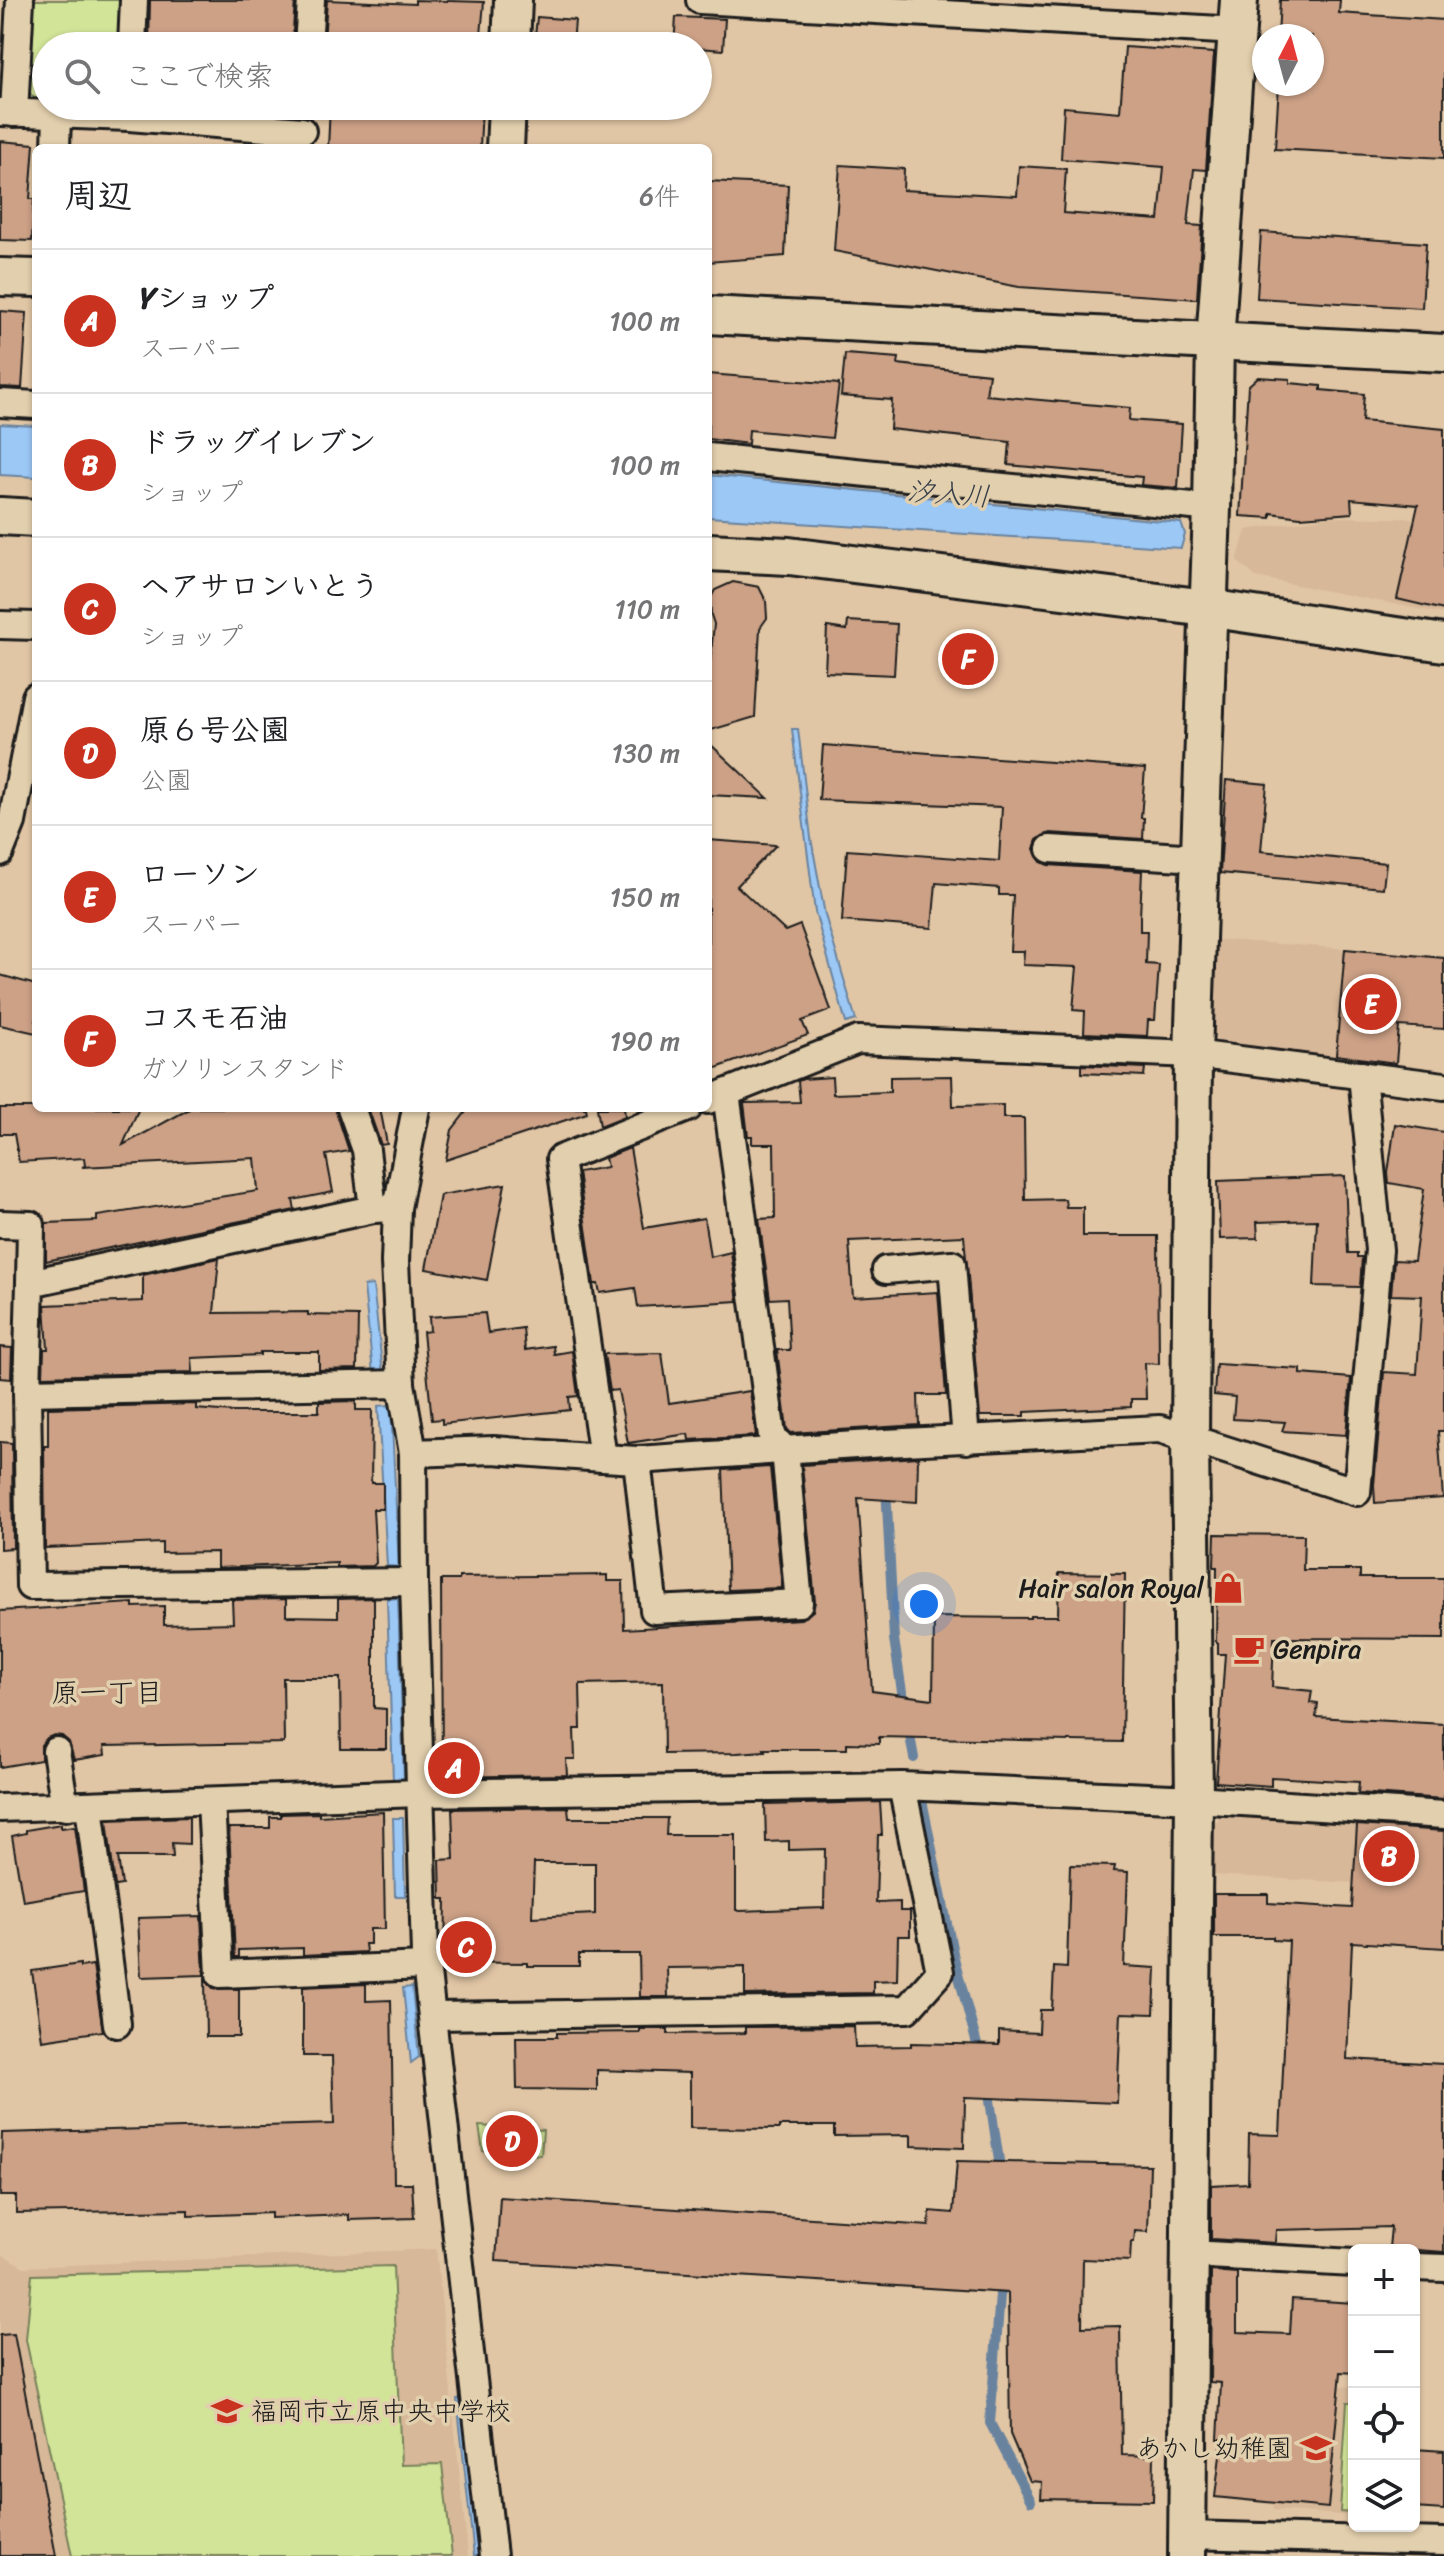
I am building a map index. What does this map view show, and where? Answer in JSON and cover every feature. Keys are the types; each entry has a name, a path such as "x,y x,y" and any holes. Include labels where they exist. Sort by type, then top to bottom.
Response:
{"street":[{"path":"20,0 7,112 32,114"},
{"path":"133,32 134,0"},
{"path":"309,32 311,0"},
{"path":"512,32 513,0"},
{"path":"700,0 1239,15 1215,342 1193,1054 1190,1438 1194,1799 1187,2546 1444,2542"},
{"path":"56,144 57,120"},
{"path":"216,120 303,128"},
{"path":"505,144 506,120"},
{"path":"0,277 32,278"},
{"path":"712,315 1444,353"},
{"path":"0,403 32,405"},
{"path":"712,457 1212,508"},
{"path":"0,516 32,518"},
{"path":"712,552 789,556 1207,608 1444,643"},
{"path":"0,625 32,626"},
{"path":"0,852 12,822 32,718"},
{"path":"1050,849 1199,858"},
{"path":"637,1460 654,1610 799,1603 785,1450 772,1436 717,1096 858,1040 1193,1054 1444,1086"},
{"path":"413,1453 493,1450 637,1460 1160,1429 1357,1492 1379,1250 1362,1075"},
{"path":"352,1112 385,1209 395,1262 401,1384 413,1453 414,1582 427,1966 493,2556"},
{"path":"385,1209 415,1112"},
{"path":"603,1458 560,1159 678,1112"},
{"path":"30,1283 385,1209"},
{"path":"0,1224 31,1225 27,1392 30,1586 414,1582"},
{"path":"886,1270 952,1264 966,1440"},
{"path":"27,1392 401,1384"},
{"path":"56,1751 77,1806 117,2024"},
{"path":"434,2016 907,2009 940,1972 902,1786"},
{"path":"0,1808 420,1793 902,1786 1194,1799 1444,1815"},
{"path":"211,1801 220,1974 427,1966"},
{"path":"1190,2254 1348,2263"},
{"path":"1420,2267 1444,2268"}],"shaded area":[{"path":"1328,517 1444,519 1444,614 1256,577 1237,561 1246,530"},
{"path":"1213,939 1405,953 1396,1065 1220,1043 1209,1030"},
{"path":"1221,1816 1431,1827 1428,1887 1212,1875 1214,1825"},
{"name":"福岡市立原中央中学校","path":"436,2249 468,2556 0,2556 0,2253 24,2267"},
{"name":"あかし幼稚園","path":"1285,2382 1348,2387 1348,2516 1273,2510"}],"green space":[{"path":"31,0 126,0 125,32 32,32 32,96 25,88"},
{"path":"479,2126 543,2130 541,2155 483,2151"},
{"name":"福岡市立原中央中学校","path":"393,2266 401,2465 442,2464 452,2556 72,2556 26,2340 32,2275"},
{"path":"1347,2402 1348,2402 1348,2513 1340,2512"}],"water":[{"path":"0,424 32,426 32,477 0,475"},
{"path":"712,475 1181,523 1185,534 1181,548 712,517"},
{"path":"792,729 798,729 811,838 825,915 856,1020 846,1023 815,912"},
{"path":"373,1285 383,1374 373,1373 364,1286"},
{"path":"391,1405 399,1567 387,1566 378,1406"},
{"path":"398,1598 404,1781 393,1781 387,1599"},
{"path":"393,1818 403,1818 405,1896 395,1896"},
{"path":"412,1987 419,2057 411,2063 403,1988"},
{"path":"468,2398 485,2556 474,2556 457,2399"}],"building":[{"path":"150,0 295,0 293,32 149,32"},
{"path":"327,0 415,4 415,0 484,2 481,32 325,32"},
{"path":"1280,0 1340,0 1339,13 1444,20 1444,158 1275,149 1278,96 1324,96 1324,24 1279,24"},
{"path":"537,17 575,20 574,32 535,32"},
{"path":"676,17 725,19 723,50 712,49 712,32 675,32"},
{"path":"1125,47 1214,53 1206,170 1194,169 1188,225 1202,226 1197,299 1019,287 834,251 840,165 904,169 903,190 1017,196 1019,166 1066,169 1063,213 1159,220 1164,167 1061,159 1064,107 1120,112"},
{"path":"329,120 481,120 480,144 328,144"},
{"path":"0,141 34,144 30,199 32,241 0,240"},
{"path":"712,181 788,185 785,256 712,262"},
{"path":"1261,232 1426,243 1422,308 1257,298"},
{"path":"0,311 27,313 22,388 0,387"},
{"path":"845,354 899,358 898,364 989,374 986,395 1130,408 1129,420 1182,424 1178,488 1141,485 1142,477 1008,465 1010,442 890,429 892,400 841,396"},
{"path":"712,374 839,384 832,438 749,430 748,444 712,440"},
{"path":"1258,377 1290,379 1290,383 1321,386 1321,390 1364,394 1362,421 1444,429 1444,610 1397,599 1418,505 1351,499 1352,513 1300,517 1271,513 1271,518 1240,516 1248,386"},
{"path":"733,582 759,587 766,601 767,618 760,628 755,717 712,730 712,595 715,590"},
{"path":"848,621 897,624 894,675 825,672 827,627 847,630"},
{"path":"823,745 1145,769 1141,818 1144,818 1143,839 1050,833 1037,840 1034,849 1041,862 1048,865 1142,871 1140,931 1147,931 1146,964 1159,965 1155,1020 1148,1020 1147,1036 1084,1033 1085,1011 1073,1010 1077,967 1023,965 1024,951 1010,951 1013,895 999,895 999,888 936,883 932,928 842,921 847,850 999,861 1002,807 819,800"},
{"path":"712,746 768,798 712,795"},
{"path":"1226,780 1267,784 1261,851 1386,863 1383,888 1220,873"},
{"path":"712,840 776,845 737,886 785,931 800,925 831,1010 802,1021 808,1035 712,1070"},
{"path":"1345,949 1444,958 1444,1029 1399,1026 1396,1063 1336,1055"},
{"path":"0,975 32,984 32,1032 0,1025"},
{"path":"1082,1065 1145,1068 1144,1076 1082,1073"},
{"path":"952,1076 953,1106 1003,1105 1003,1118 1024,1118 1025,1200 1065,1199 1066,1207 1083,1207 1083,1236 1158,1236 1159,1364 1145,1363 1146,1399 1131,1399 1131,1407 1025,1412 1025,1416 980,1416 964,1236 849,1241 853,1297 938,1292 946,1395 918,1395 919,1425 791,1433 787,1429 777,1350 790,1350 787,1298 770,1299 759,1219 775,1218 774,1144 752,1144 744,1103 800,1102 798,1081 803,1079 832,1077 833,1094 890,1092 890,1077"},
{"path":"0,1108 32,1108 32,1112 137,1112 123,1145 184,1112 336,1112 349,1151 326,1155 333,1192 293,1200 295,1210 46,1261 46,1223 97,1221 97,1216 258,1191 255,1158 82,1167 85,1166 84,1158 19,1162 14,1134 0,1134"},
{"path":"369,1112 381,1112 387,1144 381,1145"},
{"path":"466,1112 587,1113 446,1160 452,1130"},
{"path":"598,1112 624,1112 625,1116 600,1126"},
{"path":"1395,1124 1444,1132 1444,1431 1438,1431 1443,1498 1375,1503 1384,1372 1417,1374 1422,1296 1391,1295 1394,1260 1414,1261 1424,1189 1389,1183"},
{"path":"630,1148 644,1228 704,1218 710,1257 731,1252 738,1301 638,1307 635,1288 600,1293 598,1284 594,1284 578,1172 607,1167 605,1158"},
{"path":"1345,1176 1348,1253 1357,1253 1357,1257 1362,1257 1360,1287 1314,1286 1317,1220 1257,1222 1258,1238 1220,1239 1218,1181"},
{"path":"505,1184 487,1280 426,1269 440,1195"},
{"path":"219,1258 214,1313 308,1312 308,1315 358,1316 357,1369 319,1370 319,1352 260,1352 260,1355 192,1358 193,1372 43,1376 44,1349 48,1349 45,1305 143,1301 143,1275"},
{"path":"485,1313 488,1333 523,1328 525,1350 553,1346 554,1354 572,1351 578,1396 569,1397 570,1410 442,1424 442,1419 432,1420 423,1332 430,1331 429,1317"},
{"path":"0,1347 12,1348 11,1379 0,1378"},
{"path":"662,1353 669,1403 750,1391 756,1436 689,1440 688,1434 628,1443 618,1390 610,1391 604,1354"},
{"path":"1216,1364 1301,1369 1301,1374 1351,1378 1346,1435 1282,1431 1285,1422 1233,1419 1235,1397 1214,1395"},
{"path":"356,1401 356,1410 372,1410 371,1483 383,1483 383,1509 373,1509 376,1563 373,1566 337,1567 337,1563 217,1568 217,1552 162,1553 162,1543 45,1548 44,1446 48,1446 48,1408 196,1404 196,1409 233,1412 319,1412 319,1402"},
{"path":"0,1442 12,1443 13,1548 0,1549"},
{"path":"918,1457 917,1502 858,1498 872,1691 933,1699 934,1617 1058,1616 1059,1573 1125,1574 1122,1742 879,1737 879,1744 847,1743 847,1749 664,1754 663,1682 580,1684 581,1729 574,1729 575,1759 566,1759 567,1775 442,1777 441,1580 459,1580 459,1577 607,1575 607,1581 623,1581 624,1629 801,1619 813,1611 815,1602 802,1465"},
{"path":"770,1467 782,1588 728,1590 723,1470"},
{"path":"1215,1534 1304,1535 1303,1570 1360,1570 1360,1578 1444,1578 1444,1639 1274,1638 1272,1687 1312,1691 1310,1703 1318,1704 1316,1717 1444,1724 1444,1799 1358,1793 1359,1782 1271,1777 1271,1786 1216,1782 1225,1654 1218,1654 1216,1643"},
{"path":"374,1598 374,1708 386,1709 386,1749 341,1749 340,1678 283,1678 284,1743 104,1746 105,1755 74,1760 69,1742 62,1736 54,1735 41,1745 41,1760 0,1767 0,1611 133,1603 133,1607 164,1606 164,1625 233,1623 232,1600 286,1599 286,1616 338,1617 338,1599"},
{"path":"880,1802 882,1835 878,1835 876,1903 900,1902 900,1911 910,1911 910,1936 898,1936 897,1980 873,1981 873,1993 745,1995 745,1967 667,1968 668,1997 640,1997 639,1954 579,1954 579,1966 445,1962 446,1899 441,1899 440,1860 454,1859 452,1809 568,1807 569,1818 667,1818 666,1835 736,1835 736,1910 824,1908 825,1849 789,1850 789,1841 766,1842 765,1805","holes":["534,1863 595,1863 595,1914 532,1917"]},
{"path":"383,1812 385,1929 370,1929 370,1944 365,1944 366,1952 303,1955 303,1948 239,1950 239,1957 235,1957 229,1828 270,1828 270,1817 281,1817 281,1814 319,1813 319,1816"},
{"path":"189,1817 189,1844 172,1843 173,1857 118,1857 122,1885 115,1886 107,1820"},
{"path":"61,1824 61,1828 75,1826 84,1891 23,1901 12,1836 26,1833 26,1830"},
{"path":"1357,1825 1444,1831 1444,1948 1352,1942 1347,2059 1444,2064 1444,2252 1420,2250 1420,2244 1389,2244 1391,2227 1276,2230 1275,2243 1211,2239 1211,2185 1248,2183 1249,2134 1280,2135 1289,1941 1273,1940 1273,1937 1214,1937 1214,1894 1268,1894 1268,1903 1352,1908"},
{"path":"1070,1865 1115,1866 1114,1871 1128,1872 1124,1966 1156,1968 1154,2014 1121,2013 1117,2103 965,2097 964,2148 911,2146 911,2135 834,2136 834,2126 690,2128 690,2073 597,2070 597,2090 517,2089 516,2037 640,2032 640,2029 668,2029 668,2034 745,2033 745,2027 854,2026 855,2047 911,2046 911,2043 999,2045 999,2031 1039,2033 1040,2010 1052,2010 1054,1967 1067,1968"},
{"path":"201,1916 204,1975 141,1977 138,1918"},
{"path":"80,1964 80,1967 93,1965 103,2031 42,2040 32,1971"},
{"path":"205,1979 213,1988 239,1989 239,2037 206,2037"},
{"path":"366,1984 366,2001 391,2000 394,2183 412,2183 414,2218 349,2220 349,2215 271,2218 271,2213 188,2216 188,2210 16,2213 16,2196 0,2196 2,2133 334,2124 332,2056 303,2056 303,1987"},
{"path":"957,2161 1150,2165 1148,2232 1135,2231 1130,2261 1083,2259 1082,2327 1120,2326 1122,2455 1154,2456 1153,2501 1041,2499 1042,2482 1030,2481 1010,2434 1008,2293 496,2261 500,2197 929,2226 930,2211 953,2213"},
{"path":"1211,2271 1237,2273 1237,2332 1290,2334 1292,2299 1348,2303 1348,2373 1341,2372 1328,2508 1215,2497 1222,2439 1218,2439 1221,2383 1210,2382"},
{"path":"14,2334 56,2556 0,2556 0,2335"},
{"path":"1420,2449 1444,2451 1444,2510 1420,2508"}],"waterway":[{"path":"886,1486 894,1639 904,1705"},
{"path":"908,1725 914,1758"},
{"path":"923,1805 954,1958 980,2056"},
{"path":"988,2087 1001,2174"},
{"path":"1001,2282 990,2423 1031,2501"}],"place":[{"name":"コスモ石油","path":"968,659"},
{"name":"ローソン","path":"1371,1004"},
{"name":"Hair salon Royal","path":"1228,1588"},
{"name":"Genpira","path":"1249,1649"},
{"name":"Yショップ","path":"454,1768"},
{"name":"ドラッグイレブン","path":"1389,1856"},
{"name":"ヘアサロンいとう","path":"466,1947"},
{"name":"原６号公園","path":"512,2141"},
{"name":"福岡市立原中央中学校","path":"227,2411"},
{"name":"あかし幼稚園","path":"1316,2448"}],"district":[{"name":"原一丁目","path":"107,1692"}],"water label":[{"name":"汐入川","path":"948,493"}]}
